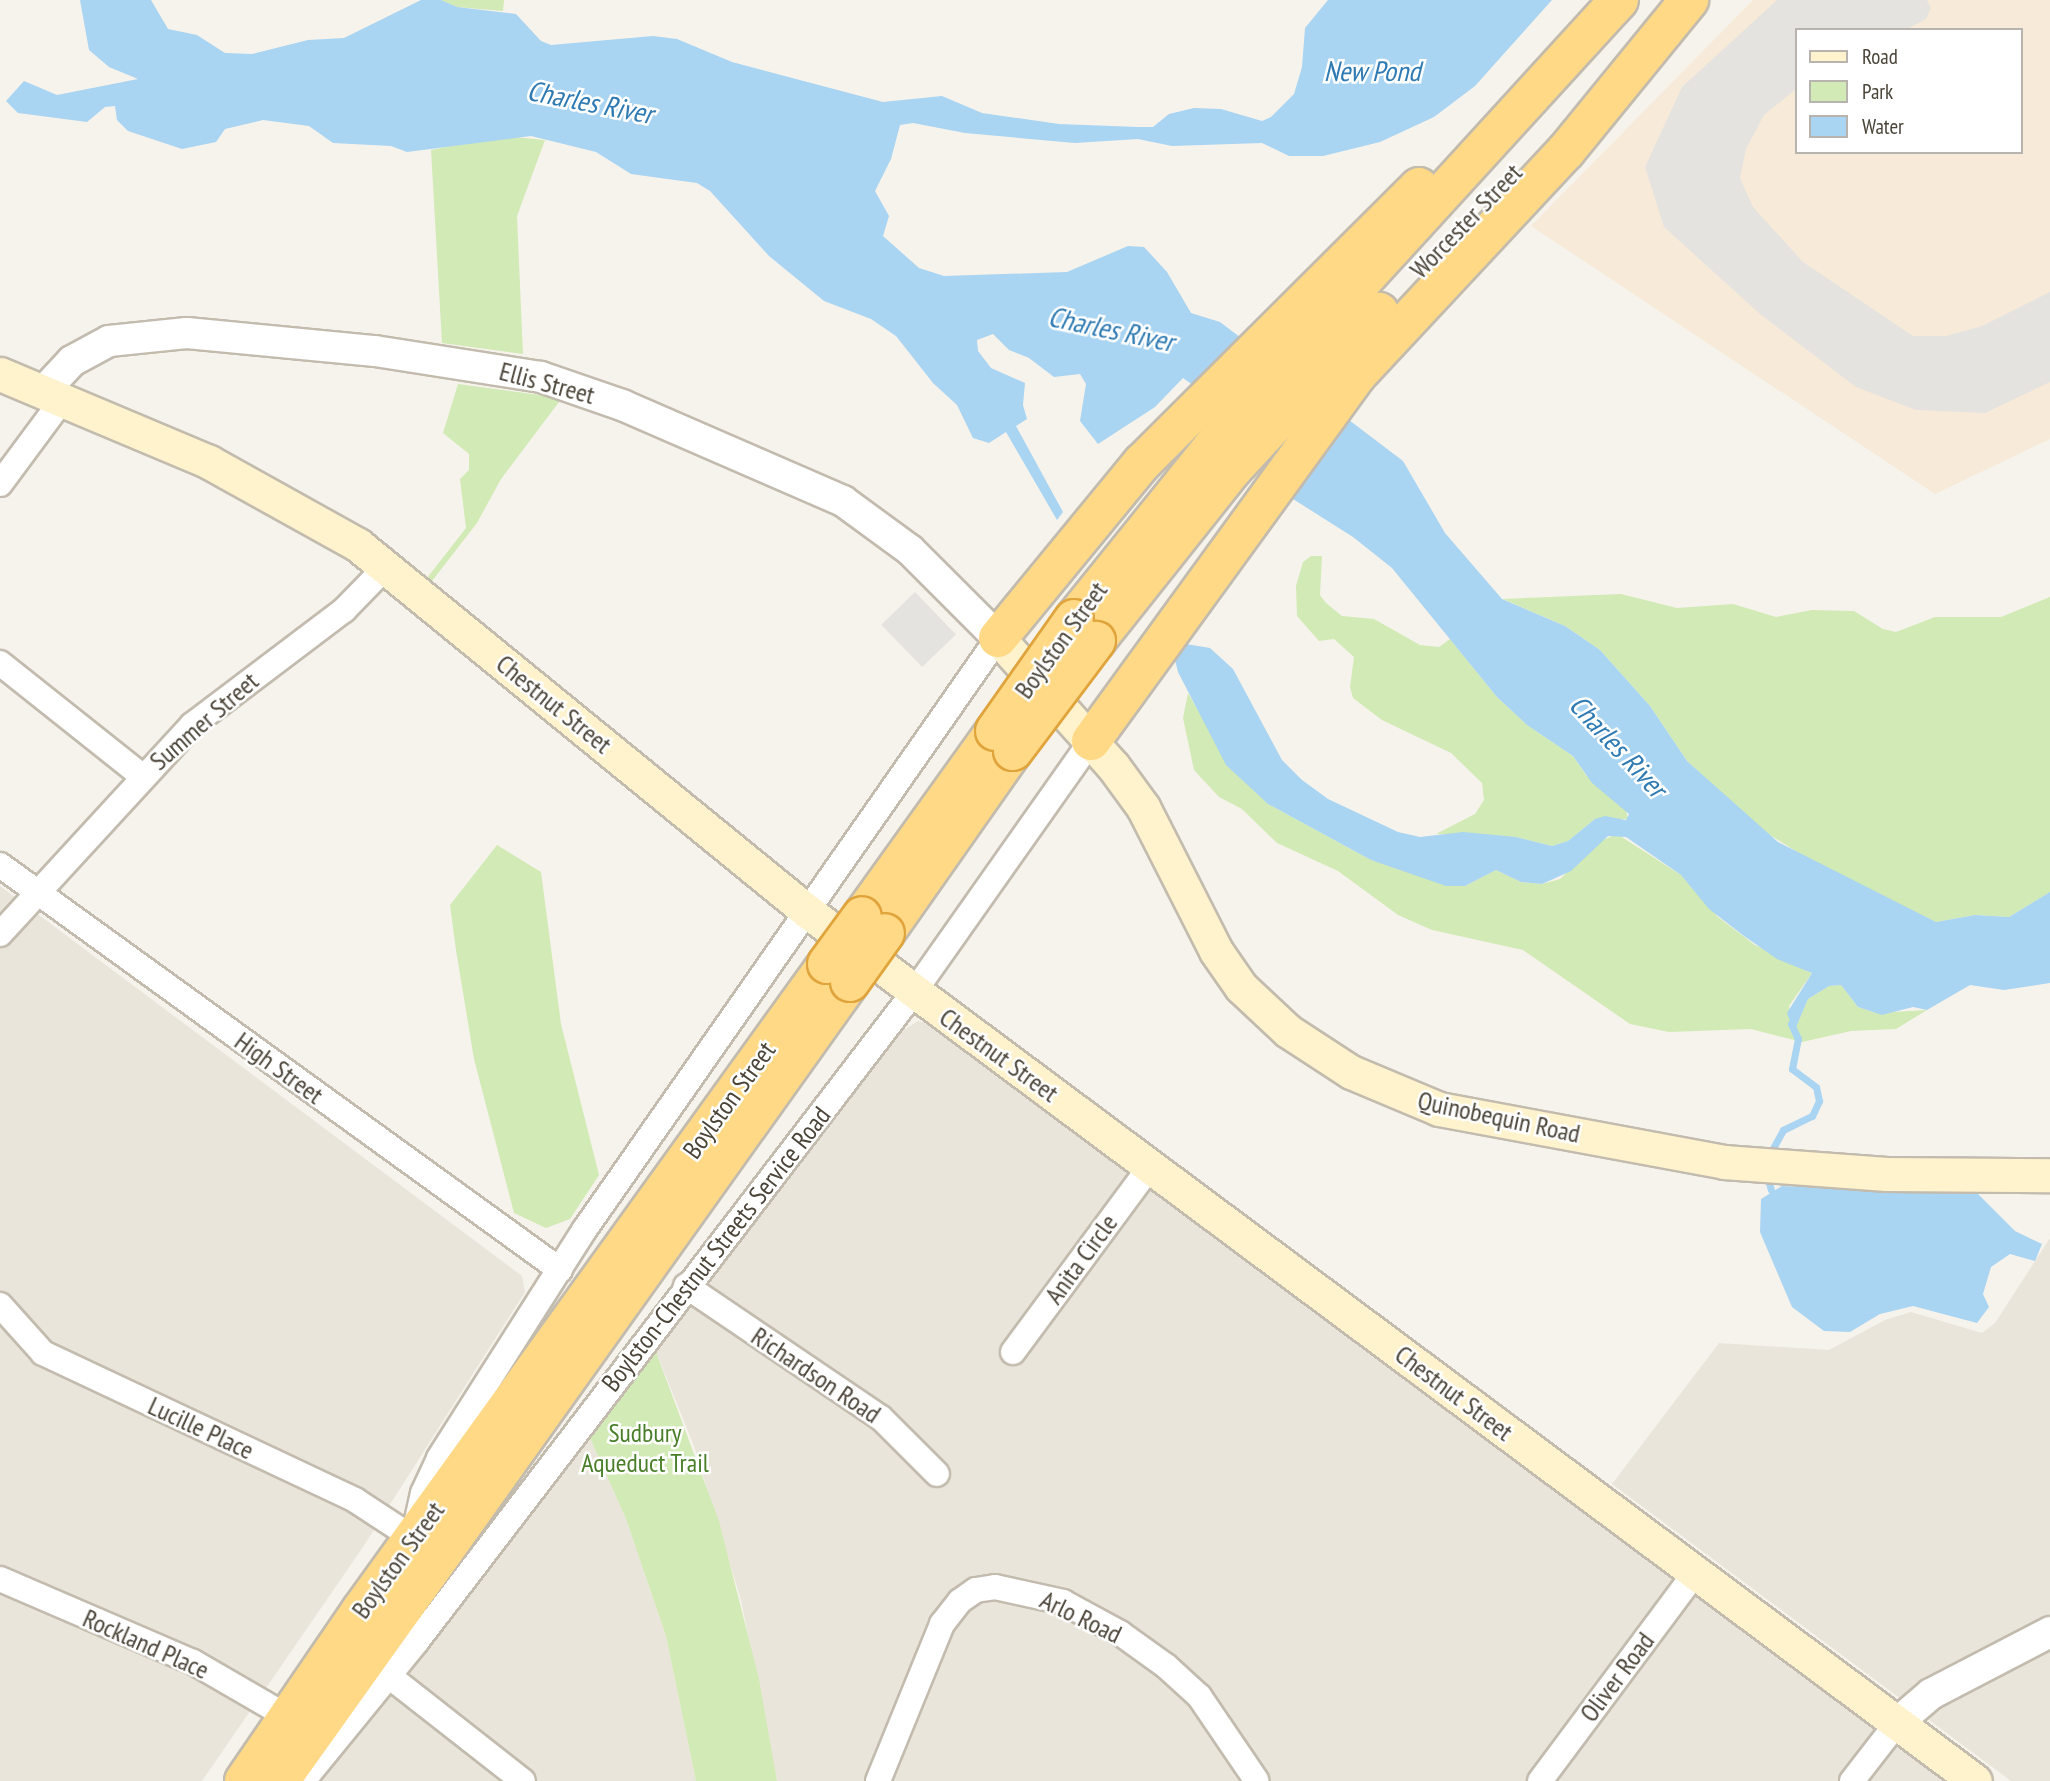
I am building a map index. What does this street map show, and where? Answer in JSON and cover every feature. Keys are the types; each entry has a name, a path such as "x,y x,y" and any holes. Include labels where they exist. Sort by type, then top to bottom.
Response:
{"highway":[{"path":"1091,741 1286,472 1305,367 1397,208 1558,69 1619,0"},
{"name":"Worcester Street","path":"1226,428 1305,367 1687,0"},
{"path":"998,638 1104,506 1226,428"},
{"name":"Boylston Street","path":"280,1781 873,924 1085,630 1226,428"},
{"name":"Boylston Street","path":"244,1781 413,1538 839,973"}],"main road":[{"name":"Chestnut Street","path":"0,374 229,471 343,535 386,567 807,911 1975,1781"},
{"name":"Quinobequin Road","path":"998,638 1091,741 1154,825 1216,951 1241,987 1308,1046 1395,1094 1481,1118 1762,1167 1923,1175 2050,1175"}],"street":[{"name":"Ellis Street","path":"54,395 72,361 109,341 187,333 364,349 541,377 622,405 843,501 911,550 998,638"},
{"path":"0,484 54,395"},
{"name":"Summer Street","path":"0,934 142,776 209,710 344,610 386,567"},
{"path":"413,1538 423,1493 439,1458 560,1270 648,1136 998,638"},
{"path":"0,663 142,776"},
{"name":"Boylston-Chestnut Streets Service Road","path":"303,1781 389,1676 914,992 1091,741"},
{"name":"High Street","path":"0,865 560,1270"},
{"name":"Anita Circle","path":"1013,1352 1150,1167"},
{"name":"Richardson Road","path":"687,1286 881,1418 937,1474"},
{"name":"Lucille Place","path":"0,1305 43,1353 355,1500 413,1538"},
{"name":"Oliver Road","path":"1540,1781 1695,1573"},
{"name":"Rockland Place","path":"0,1578 193,1661 288,1717"},
{"name":"Arlo Road","path":"878,1781 942,1624 960,1601 976,1590 995,1587 1063,1602 1120,1633 1166,1666 1199,1696 1256,1780"},
{"path":"1852,1781 1897,1723 1931,1694 2050,1632"},
{"path":"389,1676 523,1781"}],"shaded area":[{"path":"1753,0 2050,0 2050,439 1935,494 1531,226"},
{"path":"1777,0 1927,0 1931,8 1926,19 1909,28 1794,28 1794,91 1764,115 1746,149 1740,178 1753,207 1803,262 1913,336 1946,336 1982,326 2050,292 2050,382 1985,413 1916,410 1856,387 1760,314 1664,227 1645,167 1682,87"},
{"path":"915,592 956,634 922,667 881,625"},
{"path":"0,886 522,1276 525,1292 363,1547 202,1781 0,1781"},
{"path":"918,1021 936,1026 1949,1781 777,1781 741,1600 694,1446 656,1352 899,1033"},
{"path":"2050,1238 2050,1781 2011,1781 1612,1484 1719,1343 1829,1350 1885,1320 1911,1312 1982,1333 1995,1323"},
{"path":"590,1438 626,1519 666,1636 696,1781 314,1781"}],"green space":[{"path":"441,0 504,0 503,11 457,7"},
{"path":"503,136 545,140 517,216 523,354 442,343 431,150"},
{"path":"458,384 562,398 501,479 477,523 432,581 427,578 466,528 460,479 469,470 469,454 443,433"},
{"path":"1311,556 1322,556 1320,595 1326,603 1342,616 1374,619 1420,645 1439,647 1450,639 1497,697 1527,725 1573,756 1586,775 1626,810 1628,819 1595,819 1568,841 1552,846 1516,837 1436,834 1475,814 1484,800 1482,783 1451,753 1382,720 1353,698 1350,687 1354,657 1334,639 1319,641 1297,616 1296,586 1303,562"},
{"path":"1621,594 1677,608 1733,604 1776,617 1812,610 1854,611 1883,629 1896,632 1935,617 2001,617 2050,597 2050,892 2009,917 1975,915 1936,922 1815,863 1765,832 1687,761 1650,706 1600,650 1565,626 1503,599"},
{"path":"1188,693 1217,743 1268,804 1371,860 1465,886 1496,870 1521,882 1542,884 1560,879 1600,841 1617,834 1681,875 1718,917 1755,945 1812,973 1789,1006 1794,1031 1808,999 1829,986 1841,985 1858,1007 1876,1013 1927,1010 1896,1029 1851,1031 1802,1042 1751,1029 1669,1032 1630,1024 1523,950 1432,930 1398,915 1338,871 1277,843 1242,809 1219,797 1194,770 1183,718"},
{"path":"497,845 541,872 561,1024 599,1175 570,1219 546,1228 514,1213 474,1059 450,905"},
{"name":"Sudbury Aqueduct Trail","path":"656,1352 719,1521 759,1679 777,1781 696,1781 666,1636 626,1519 590,1438"}],"water":[{"path":"80,0 151,0 168,29 197,35 225,53 252,54 308,40 344,38 421,0 441,0 457,7 516,14 541,41 551,45 653,36 677,39 732,62 883,102 942,96 982,113 1059,124 1153,127 1169,114 1194,108 1221,109 1262,121 1271,117 1294,94 1302,67 1305,28 1328,0 1552,0 1475,86 1434,117 1380,142 1323,156 1289,156 1262,143 1172,146 1138,139 1075,143 965,133 913,123 900,125 891,159 875,191 889,216 883,236 919,268 944,276 1067,272 1128,246 1144,247 1167,272 1191,313 1220,322 1403,461 1445,533 1502,599 1565,626 1600,650 1650,706 1687,761 1778,842 1936,922 1975,915 2009,917 2050,892 2050,983 2004,990 1970,985 1927,1010 1913,1007 1882,1015 1858,1007 1841,985 1829,986 1808,999 1794,1032 1787,1013 1812,973 1777,959 1744,936 1709,909 1681,875 1626,837 1608,836 1571,871 1542,884 1521,882 1496,870 1465,886 1446,886 1371,860 1268,804 1226,765 1178,672 1175,660 1186,644 1210,648 1233,669 1282,760 1302,780 1328,799 1398,832 1420,837 1463,832 1516,837 1552,846 1568,841 1595,819 1605,816 1626,820 1629,814 1592,783 1573,756 1527,725 1497,697 1392,568 1353,537 1293,499 1313,471 1183,378 1155,407 1098,444 1080,421 1086,384 1080,374 1054,377 1029,358 1009,350 993,334 977,340 978,351 991,368 1025,383 1023,405 1027,419 1016,426 1063,512 1057,520 1006,432 989,443 973,438 957,405 933,383 896,336 871,319 824,301 769,256 710,191 697,183 631,174 596,152 531,136 407,152 391,146 333,143 309,126 263,120 225,129 216,142 182,149 128,131 117,120 115,106 105,107 87,122 18,113 6,101 24,81 57,95 138,79 109,67 89,50"},
{"path":"1782,1186 1978,1194 2015,1231 2042,1244 2035,1261 2010,1254 1991,1267 1983,1294 1989,1307 1977,1323 1913,1306 1880,1314 1850,1332 1824,1331 1792,1307 1760,1232 1761,1199"}],"waterway":[{"path":"1772,1150 1783,1130 1812,1116 1819,1101 1816,1087 1792,1069 1798,1039 1791,1024"},
{"path":"1769,1183 1771,1190"}],"water label":[{"name":"New Pond","path":"1372,71"},
{"name":"Charles River","path":"590,102"},
{"name":"Charles River","path":"1111,329"},
{"name":"Charles River","path":"1618,746"}]}
